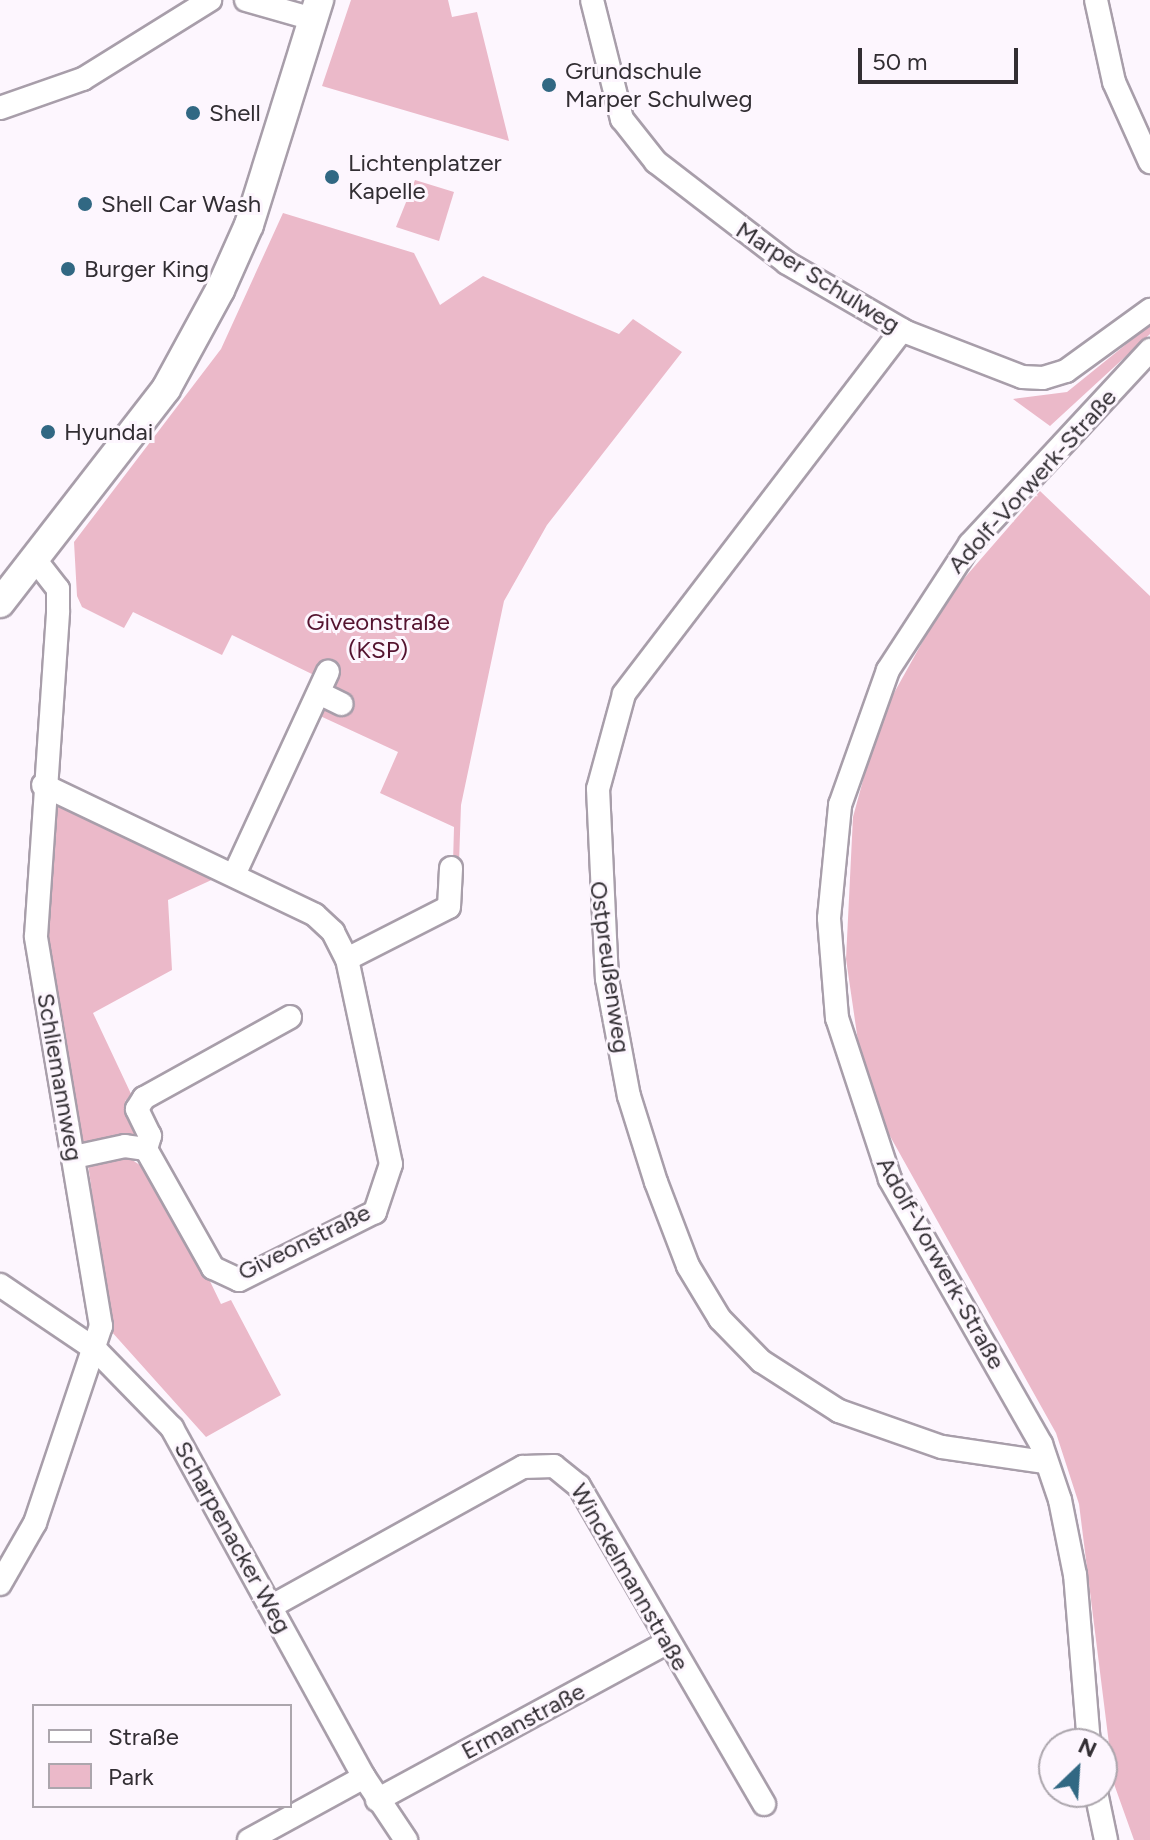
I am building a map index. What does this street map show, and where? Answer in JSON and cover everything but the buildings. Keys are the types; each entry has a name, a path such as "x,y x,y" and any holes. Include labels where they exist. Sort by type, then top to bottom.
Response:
{"main road":[{"path":"0,603 166,389 220,290 249,225 316,10"}],"street":[{"path":"0,108 83,79 210,0"},
{"path":"246,0 316,10"},
{"name":"Marper Schulweg","path":"592,0 622,119 656,162 787,263 902,330 1009,373 1043,378 1066,371 1150,310"},
{"path":"1096,0 1114,82 1150,162"},
{"name":"Ostpreußenweg","path":"902,330 624,694 598,789 607,979 629,1096 656,1182 688,1266 720,1319 761,1361 839,1411 942,1447 1045,1462"},
{"name":"Adolf-Vorwerk-Straße","path":"1088,1728 1075,1575 1045,1462 890,1179 855,1085 831,970 833,865 859,738 922,610 1004,504 1150,350"},
{"name":"Schliemannweg","path":"0,1584 35,1523 96,1350 101,1305 36,936 43,785 58,589 35,560"},
{"path":"234,875 323,683 342,704"},
{"name":"Giveonstraße","path":"43,785 315,915 347,959 390,1150 389,1182 375,1212 239,1280 224,1278 146,1149 150,1136 137,1109 144,1098 290,1017"},
{"path":"347,959 449,907 451,868"},
{"path":"74,1157 125,1146 146,1149"},
{"name":"Scharpenacker Weg","path":"0,1285 96,1350 172,1428 377,1800 406,1840"},
{"name":"Winckelmannstraße","path":"272,1606 538,1463 579,1486 764,1804"},
{"name":"Ermanstraße","path":"377,1800 668,1642"},
{"path":"249,1840 364,1777"},
{"path":"1099,1808 1106,1840"}],"green space":[{"path":"351,0 448,0 452,17 477,12 509,141 322,86"},
{"path":"415,180 454,192 439,241 396,227"},
{"name":"Giveonstraße (KSP)","path":"283,213 414,253 440,305 483,276 619,334 633,319 682,352 547,525 504,601 461,805 459,863 453,863 454,827 380,793 398,752 318,715 325,707 345,713 352,699 333,685 338,669 325,664 318,677 232,635 222,655 133,612 124,628 82,607 77,596 74,542 221,349"},
{"path":"1150,325 1150,334 1050,426 1013,399 1067,392"},
{"path":"1040,491 1150,596 1150,1840 1134,1840 1118,1795 1118,1728 1107,1728 1079,1504 1056,1433 881,1120 859,1048 846,959 853,817 880,718 947,598"},
{"path":"61,803 218,877 168,900 172,970 93,1013 132,1096 125,1101 142,1136 83,1146 44,943 52,811"},
{"path":"126,1156 160,1178 221,1304 231,1300 281,1395 206,1437 111,1331 88,1164"}],"place":[{"name":"Grundschule Marper Schulweg","path":"549,85"},
{"name":"Shell","path":"193,113"},
{"name":"Lichtenplatzer Kapelle","path":"332,177"},
{"name":"Shell Car Wash","path":"85,204"},
{"name":"Burger King","path":"68,269"},
{"name":"Hyundai","path":"48,432"}]}
